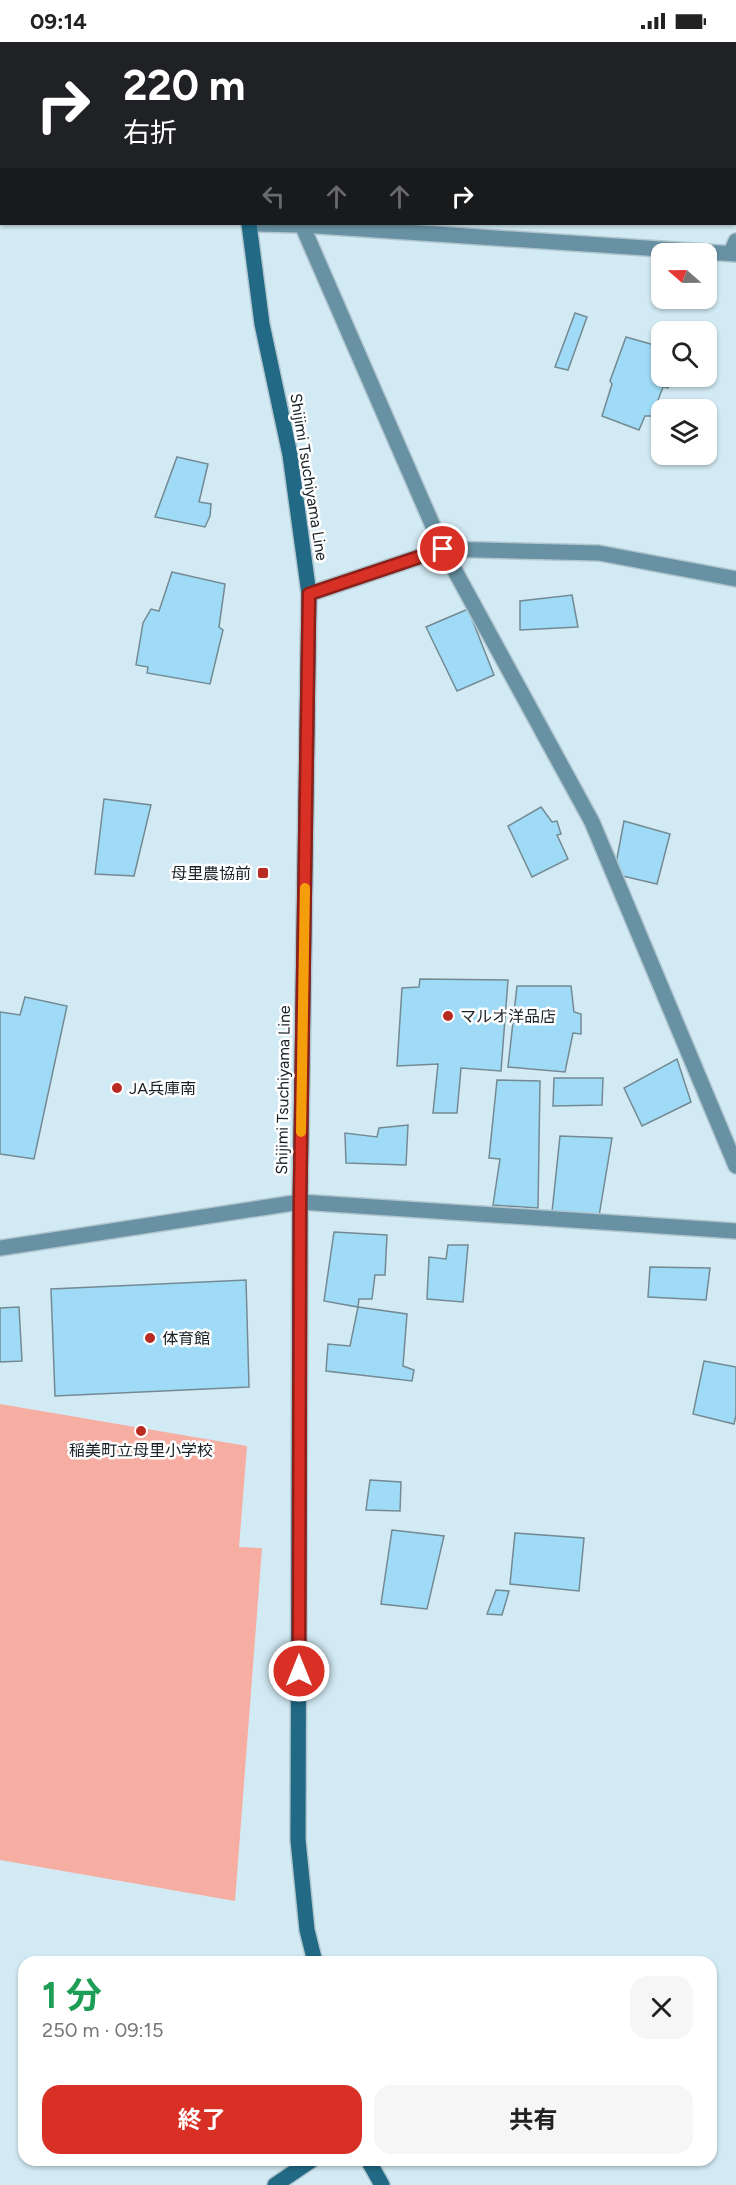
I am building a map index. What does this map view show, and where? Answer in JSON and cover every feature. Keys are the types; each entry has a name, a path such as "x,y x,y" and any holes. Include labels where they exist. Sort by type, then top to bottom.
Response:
{"main road":[{"name":"Shijimi Tsuchiyama Line","path":"249,225 262,324 290,454 309,594 300,1202 298,1840 308,1930 314,1956"},
{"path":"275,2185 303,2166"},
{"path":"371,2166 382,2185"}],"street":[{"path":"734,249 302,225 443,549 592,822 736,1166"},
{"path":"309,594 443,549 599,553 736,579"},
{"path":"0,1248 300,1202 736,1231"}],"shaded area":[{"name":"稲美町立母里小学校","path":"0,1404 247,1446 239,1547 262,1548 235,1901 0,1860"}],"building":[{"path":"575,313 587,317 568,370 555,367"},
{"path":"626,337 651,344 651,387 663,387 658,399 651,399 651,416 645,416 639,430 602,416 612,384 610,381"},
{"path":"177,457 208,464 199,502 211,504 210,516 205,527 155,517"},
{"path":"172,572 225,584 219,627 223,630 210,684 147,673 148,667 136,665 143,623 151,609 159,611"},
{"path":"572,595 578,627 520,630 520,601"},
{"path":"468,609 494,675 457,691 426,627"},
{"path":"104,799 151,805 134,876 95,874"},
{"path":"541,807 552,822 557,821 561,834 557,835 568,859 532,877 508,826"},
{"path":"624,821 670,834 657,884 614,874"},
{"path":"420,979 508,980 501,1071 461,1068 457,1113 433,1113 438,1064 397,1066 402,988 419,987"},
{"path":"517,986 571,986 574,1012 581,1014 581,1034 573,1033 565,1072 508,1067"},
{"path":"25,997 67,1006 34,1159 0,1154 0,1012 20,1015"},
{"path":"677,1059 691,1102 642,1126 624,1088"},
{"path":"554,1078 603,1078 602,1105 553,1106"},
{"path":"497,1080 540,1081 538,1208 493,1205 500,1159 489,1158"},
{"path":"408,1125 406,1165 346,1163 345,1133 377,1137 379,1128"},
{"path":"560,1136 612,1138 599,1216 552,1212"},
{"path":"334,1232 387,1235 385,1275 375,1275 372,1299 359,1299 358,1307 324,1301"},
{"path":"448,1245 468,1245 463,1302 427,1299 429,1257 446,1259"},
{"path":"650,1267 710,1268 706,1300 648,1297"},
{"name":"体育館","path":"246,1280 249,1387 55,1396 51,1289"},
{"path":"19,1307 22,1361 0,1362 0,1308"},
{"path":"358,1307 407,1314 403,1366 414,1370 412,1381 326,1371 328,1344 350,1346"},
{"path":"704,1361 736,1367 734,1424 693,1414"},
{"path":"370,1480 401,1482 400,1511 366,1510"},
{"path":"392,1530 444,1536 427,1609 381,1604"},
{"path":"515,1533 584,1538 579,1591 510,1584"},
{"path":"496,1590 509,1591 502,1615 487,1614"}],"slow traffic":[{"path":"301,1132 305,888"}],"place":[{"name":"母里農協前","path":"263,873"},
{"name":"マルオ洋品店","path":"448,1016"},
{"name":"JA兵庫南","path":"117,1088"},
{"name":"体育館","path":"150,1338"},
{"name":"稲美町立母里小学校","path":"141,1431"}],"route":[{"path":"299,1671 300,1202 309,594 443,549"}]}
